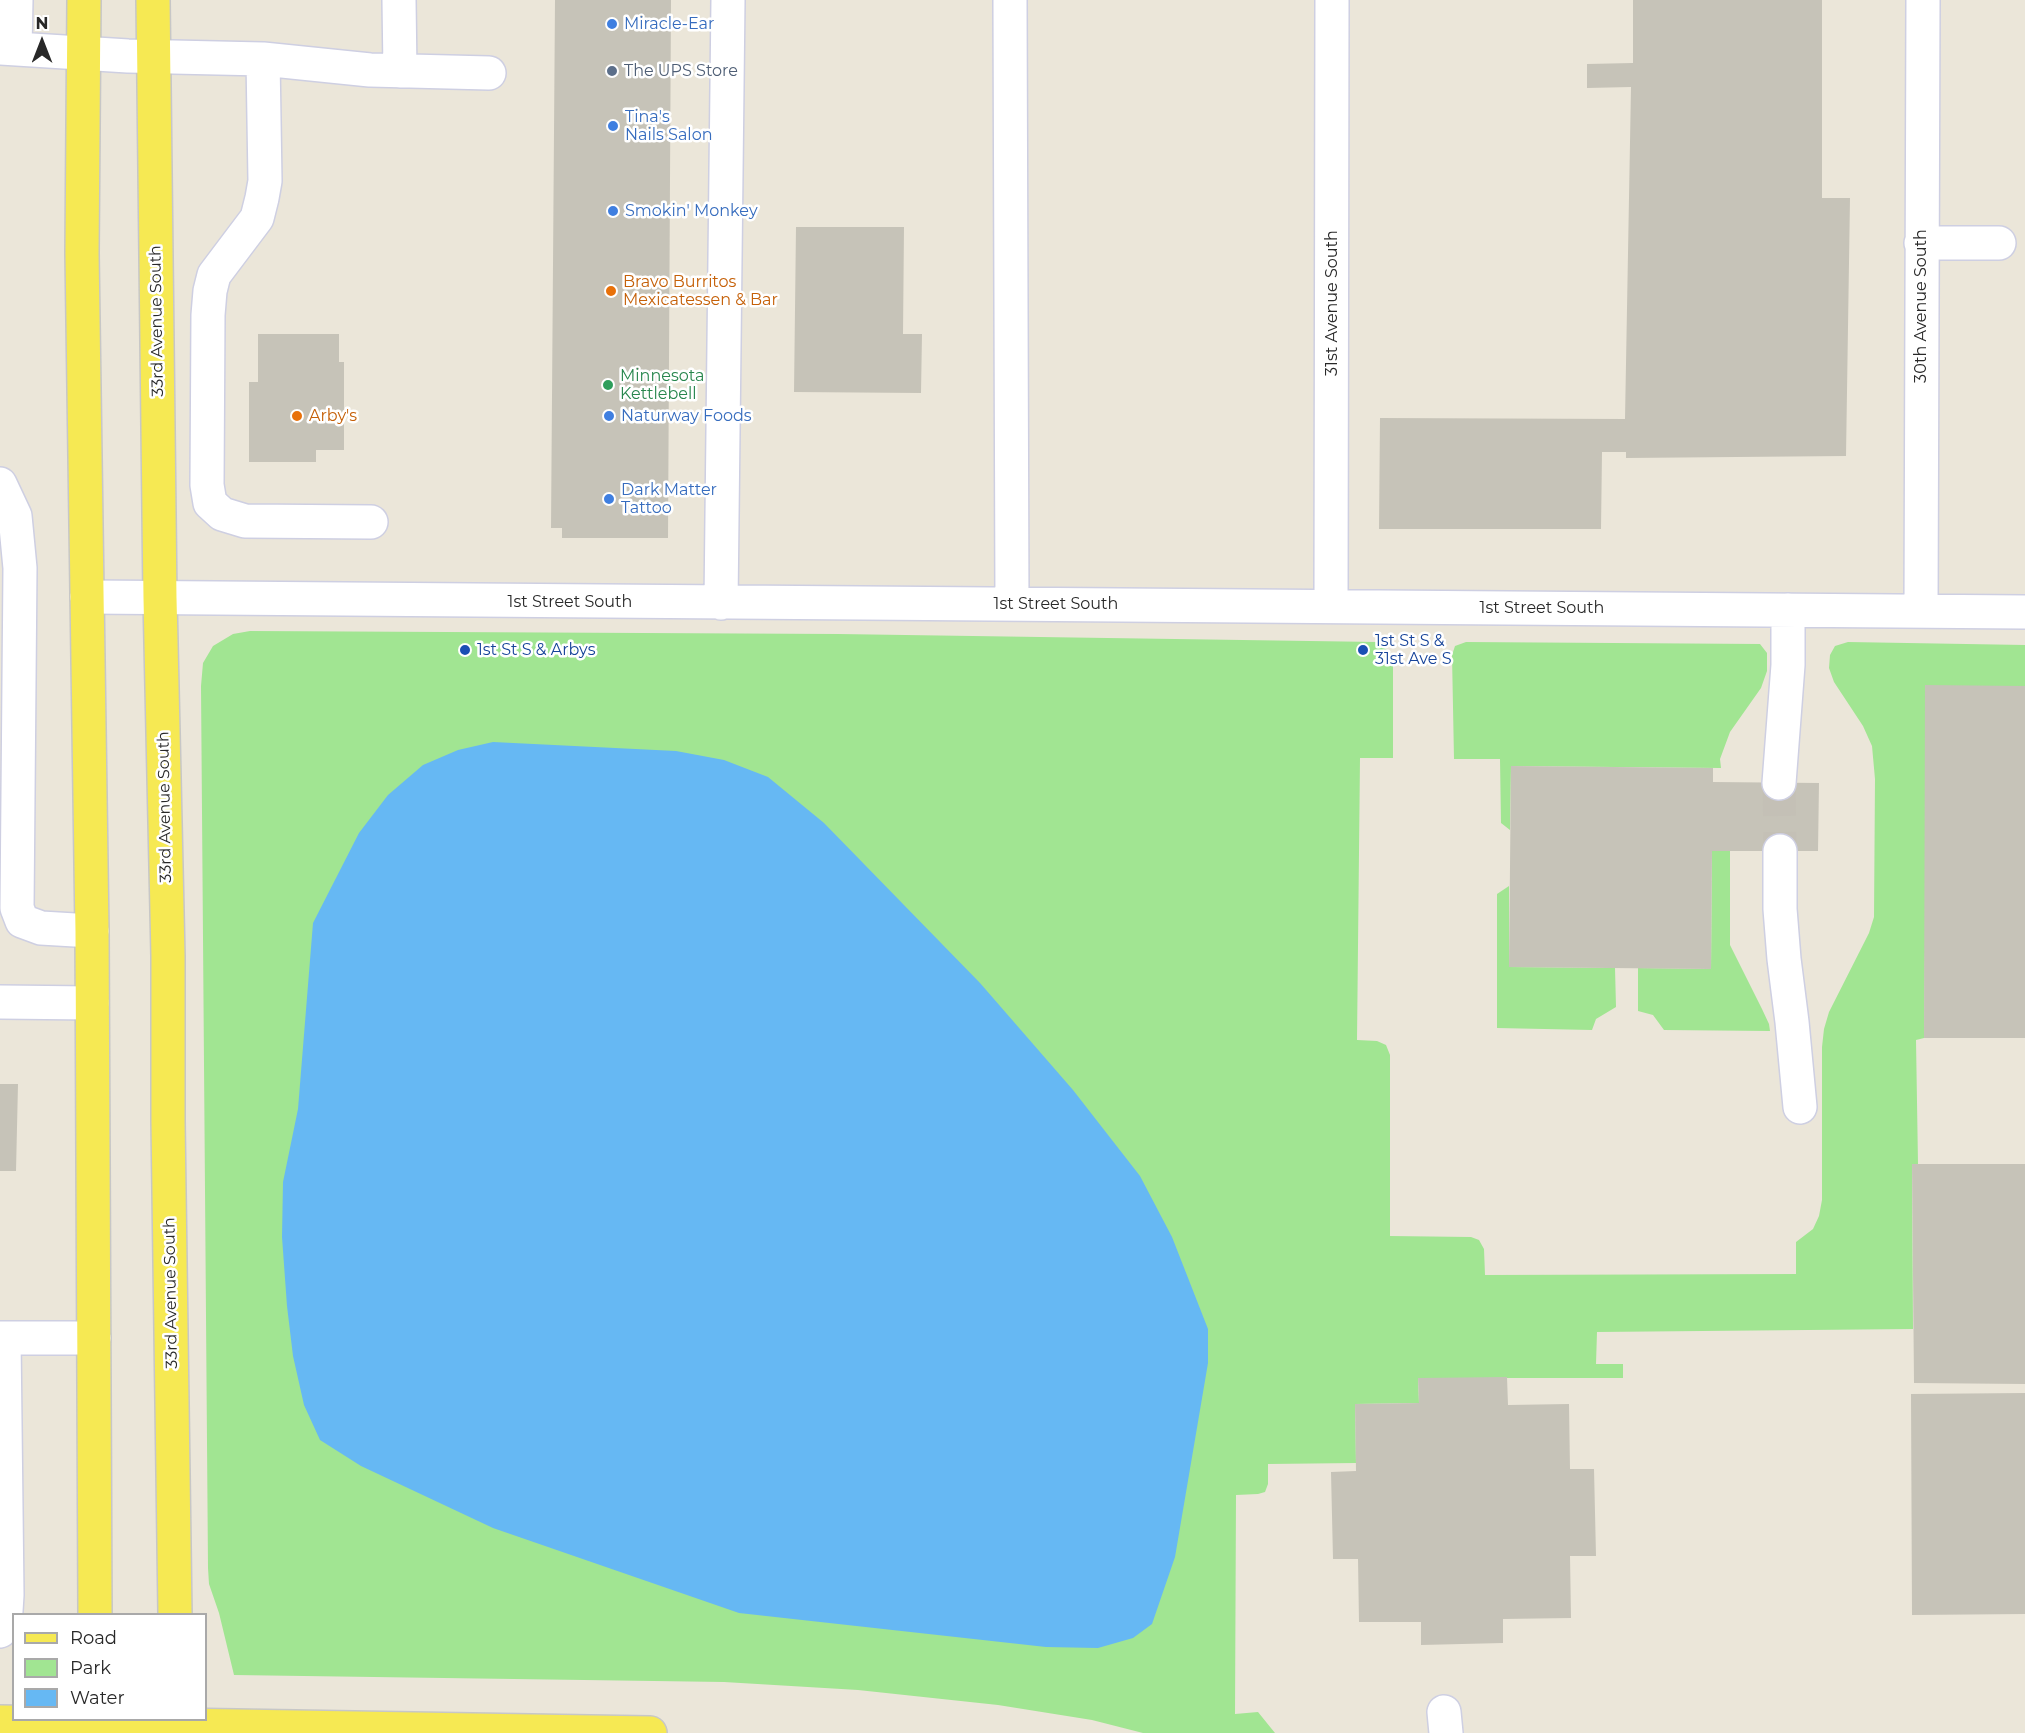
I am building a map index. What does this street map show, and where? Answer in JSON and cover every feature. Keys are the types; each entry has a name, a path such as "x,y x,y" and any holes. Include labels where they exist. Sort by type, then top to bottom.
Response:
{"main road":[{"path":"84,0 82,253 92,931 95,1613"},
{"name":"33rd Avenue South","path":"153,0 176,1613"},
{"path":"0,1722 650,1733"}],"street":[{"path":"16,0 7,48 153,57 263,59 400,71 489,73"},
{"path":"399,0 400,71"},
{"path":"721,603 728,0"},
{"path":"1010,0 1012,604"},
{"name":"31st Avenue South","path":"1331,606 1332,0"},
{"name":"30th Avenue South","path":"1921,611 1923,0"},
{"path":"263,59 265,181 262,198 257,218 214,276 210,291 207,485 210,503 222,514 245,521 371,522"},
{"path":"1921,243 1999,243"},
{"path":"0,484 15,516 20,568 17,908 22,921 41,928 92,931"},
{"name":"1st Street South","path":"87,597 2025,612"},
{"path":"1779,783 1787,676 1788,610"},
{"path":"1780,851 1780,909 1800,1107"},
{"path":"0,1002 92,1003"},
{"path":"0,1631 6,1611 7,1595 2,1338 94,1338"}],"green space":[{"path":"250,631 838,634 1377,642 1393,655 1393,758 1360,758 1357,1040 1377,1041 1386,1045 1390,1055 1390,1236 1471,1237 1479,1240 1484,1249 1485,1275 1796,1274 1796,1242 1813,1229 1819,1216 1822,1200 1824,1029 1829,1012 1869,933 1874,917 1875,779 1872,746 1863,726 1834,682 1829,668 1830,655 1835,646 1848,642 2025,645 2025,686 1925,686 1927,774 1924,1038 1916,1040 1918,1164 1912,1164 1913,1329 1597,1332 1596,1364 1623,1364 1623,1378 1418,1378 1419,1403 1355,1404 1356,1463 1268,1464 1268,1484 1265,1492 1236,1495 1235,1714 1258,1712 1275,1733 1143,1733 1092,1720 998,1705 858,1690 724,1682 234,1675 219,1613 209,1584 208,1568 201,686 203,663 213,646 233,634"},
{"path":"1466,642 1760,644 1767,653 1767,671 1761,688 1730,732 1720,759 1721,768 1511,766 1510,830 1501,823 1500,759 1454,759 1452,655 1455,646"},
{"path":"1712,851 1730,851 1730,945 1769,1024 1770,1031 1664,1030 1653,1015 1638,1011 1638,968 1711,969"},
{"path":"1509,886 1509,967 1615,968 1616,1007 1596,1019 1592,1030 1497,1028 1497,894"}],"water":[{"path":"493,742 676,751 724,760 768,777 824,823 980,983 1073,1090 1140,1176 1172,1237 1208,1329 1208,1363 1175,1557 1152,1624 1133,1638 1098,1648 1046,1647 739,1613 493,1528 361,1466 320,1440 304,1405 293,1356 282,1237 283,1182 298,1109 313,923 359,833 388,795 423,765 458,750"}],"building":[{"path":"555,0 671,0 668,538 562,538 562,528 551,528"},
{"path":"1633,0 1822,0 1822,198 1850,198 1846,456 1626,458 1626,452 1602,452 1601,529 1379,529 1380,418 1625,419 1631,87 1587,88 1587,64 1633,63"},
{"path":"796,227 904,227 903,334 922,334 921,393 794,392"},
{"name":"Arby's","path":"258,334 339,334 339,362 344,362 344,450 316,450 316,462 249,462 249,382 258,382"},
{"path":"1925,685 2025,686 2025,1038 1924,1038"},
{"path":"1511,766 1713,768 1713,782 1819,783 1818,851 1712,851 1711,969 1509,967"},
{"path":"0,1084 18,1084 16,1171 0,1171"},
{"path":"1912,1164 2025,1164 2025,1384 1914,1383"},
{"path":"1507,1377 1508,1405 1569,1404 1570,1469 1594,1469 1596,1556 1570,1556 1571,1618 1503,1619 1503,1643 1421,1645 1421,1622 1359,1622 1358,1559 1333,1559 1331,1472 1356,1471 1355,1404 1419,1403 1418,1378"},
{"path":"2025,1393 2025,1614 1912,1615 1911,1394"}],"tunnel":[{"path":"1779,783 1780,851"}],"place":[{"name":"Miracle-Ear","path":"612,24"},
{"name":"The UPS Store","path":"612,71"},
{"name":"Tina's Nails Salon","path":"613,126"},
{"name":"Smokin' Monkey","path":"613,211"},
{"name":"Bravo Burritos Mexicatessen & Bar","path":"611,291"},
{"name":"Minnesota Kettlebell","path":"608,385"},
{"name":"Arby's","path":"297,416"},
{"name":"Naturway Foods","path":"609,416"},
{"name":"Dark Matter Tattoo","path":"609,499"},
{"name":"1st St S & Arbys","path":"465,650"},
{"name":"1st St S & 31st Ave S","path":"1363,650"}]}
